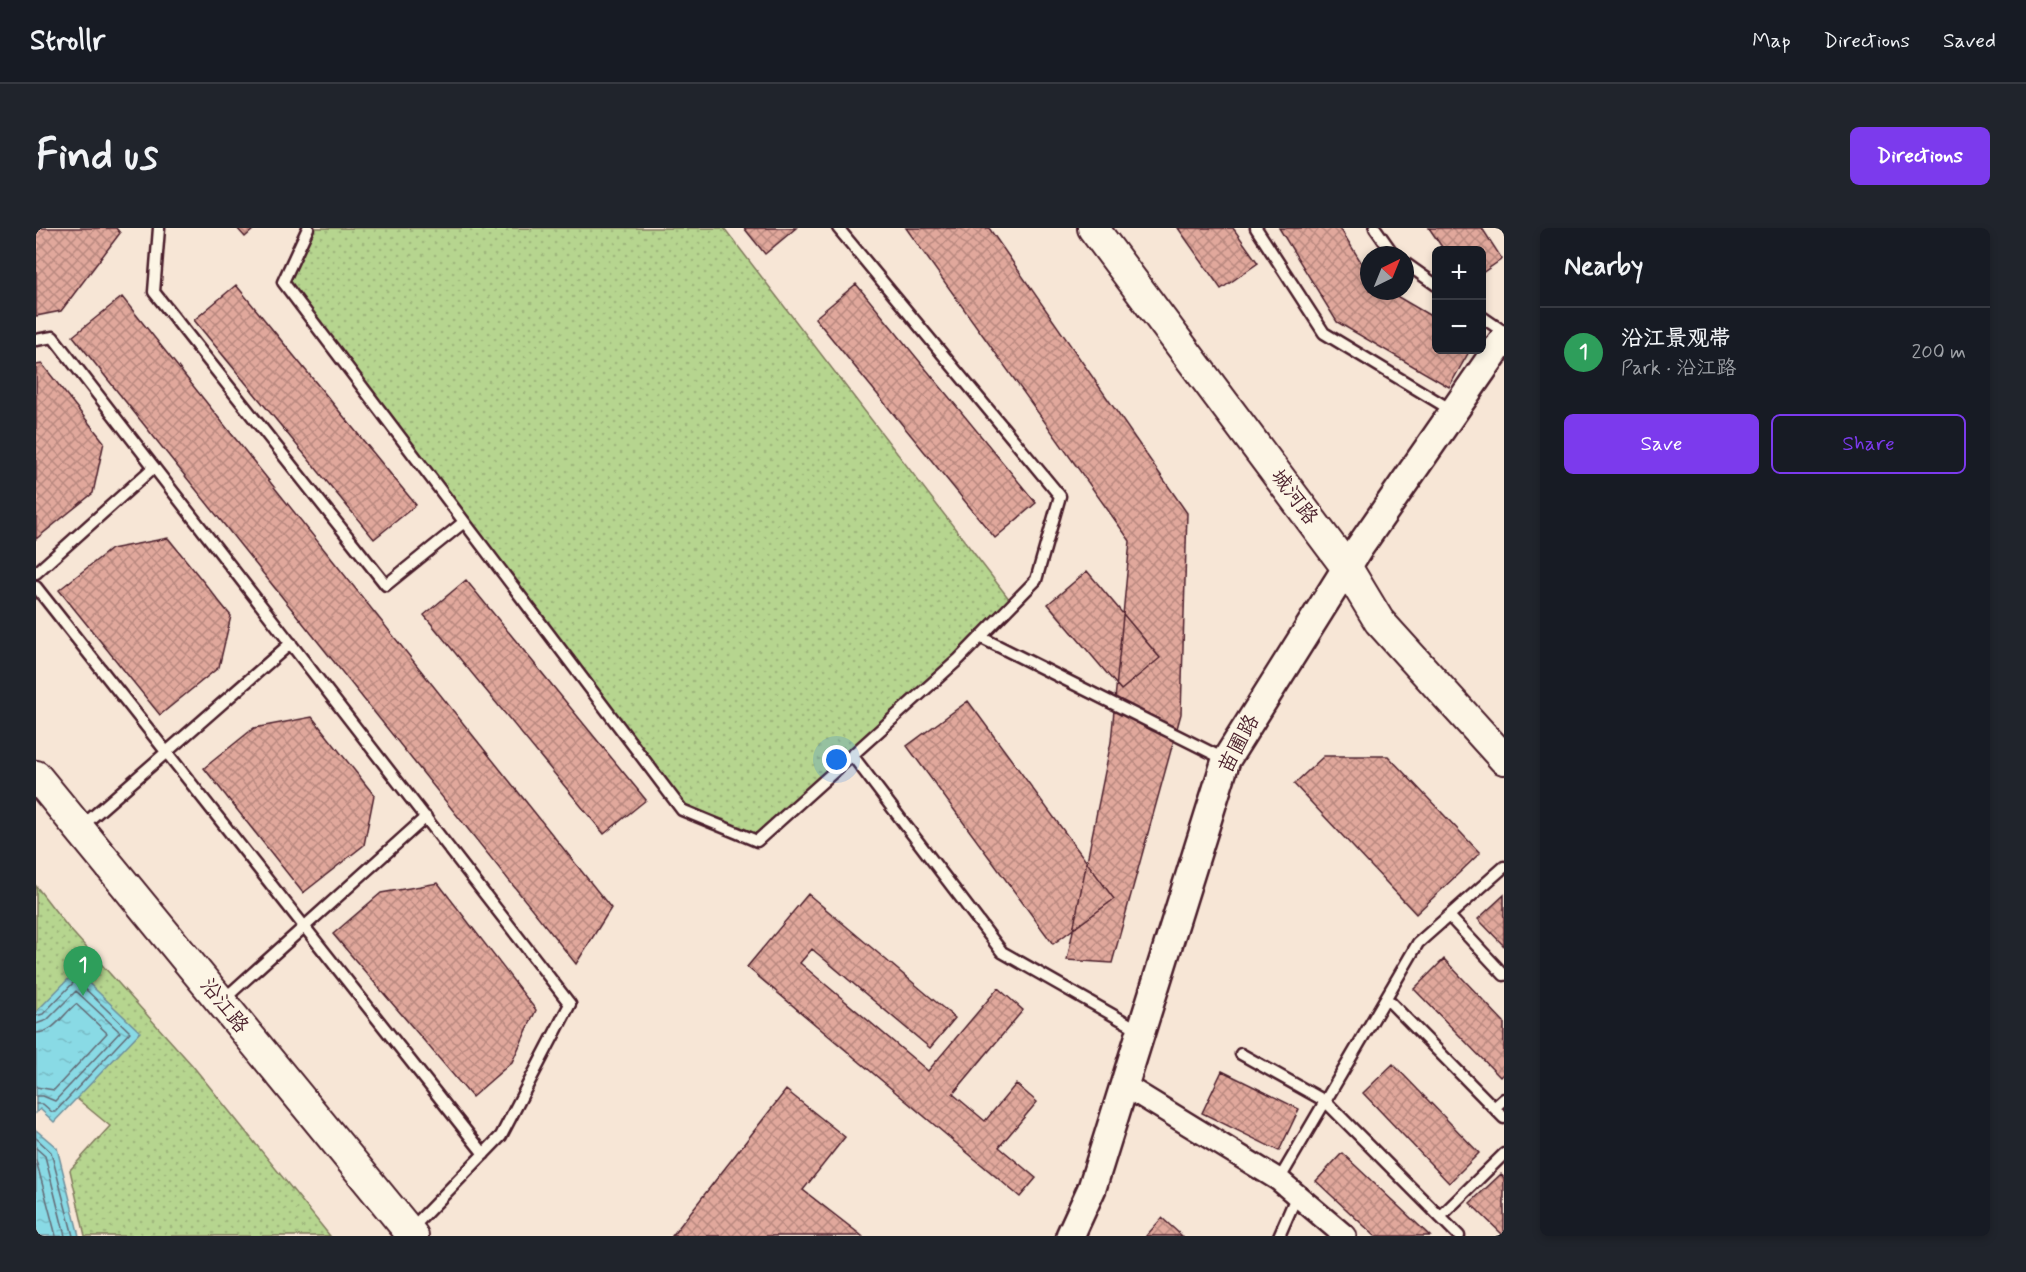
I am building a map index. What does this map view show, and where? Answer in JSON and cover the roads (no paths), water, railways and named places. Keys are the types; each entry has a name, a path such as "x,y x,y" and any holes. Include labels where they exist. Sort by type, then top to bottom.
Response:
{"main road":[{"name":"城河路","path":"1093,228 1347,568 1379,621 1504,759"},
{"name":"沿江路","path":"36,776 411,1234"}],"street":[{"name":"苗圃路","path":"1070,1236 1092,1188 1226,760 1347,568 1504,339"},
{"path":"1124,1085 1279,1180 1344,1236"}],"lane":[{"path":"159,228 154,292 386,585 464,522"},
{"path":"308,228 283,282 682,810 757,841 959,659 1036,580 1060,496 838,228"},
{"path":"1256,228 1324,333 1453,412"},
{"path":"1376,228 1388,246"},
{"path":"1414,269 1432,282"},
{"path":"1486,320 1504,332"},
{"path":"36,340 53,337 570,1004 501,1136 411,1234"},
{"path":"36,573 154,467"},
{"path":"36,587 484,1154"},
{"path":"980,638 1226,760"},
{"path":"80,829 291,643"},
{"path":"852,755 1002,952 1142,1031"},
{"path":"221,1002 426,817"},
{"path":"1279,1180 1418,943 1504,867"},
{"path":"1449,916 1504,975"},
{"path":"1386,998 1504,1119"},
{"path":"1241,1054 1325,1101 1459,1236"},
{"path":"1494,1108 1504,1099"},
{"path":"1440,1217 1504,1154"},
{"path":"1279,1236 1297,1195"}],"water":[{"path":"76,971 140,1032 54,1122 40,1109 36,1113 36,1012"},
{"path":"36,1130 57,1148 79,1236 36,1236"}],"place":[{"name":"沿江景观带","path":"83,996"}]}
